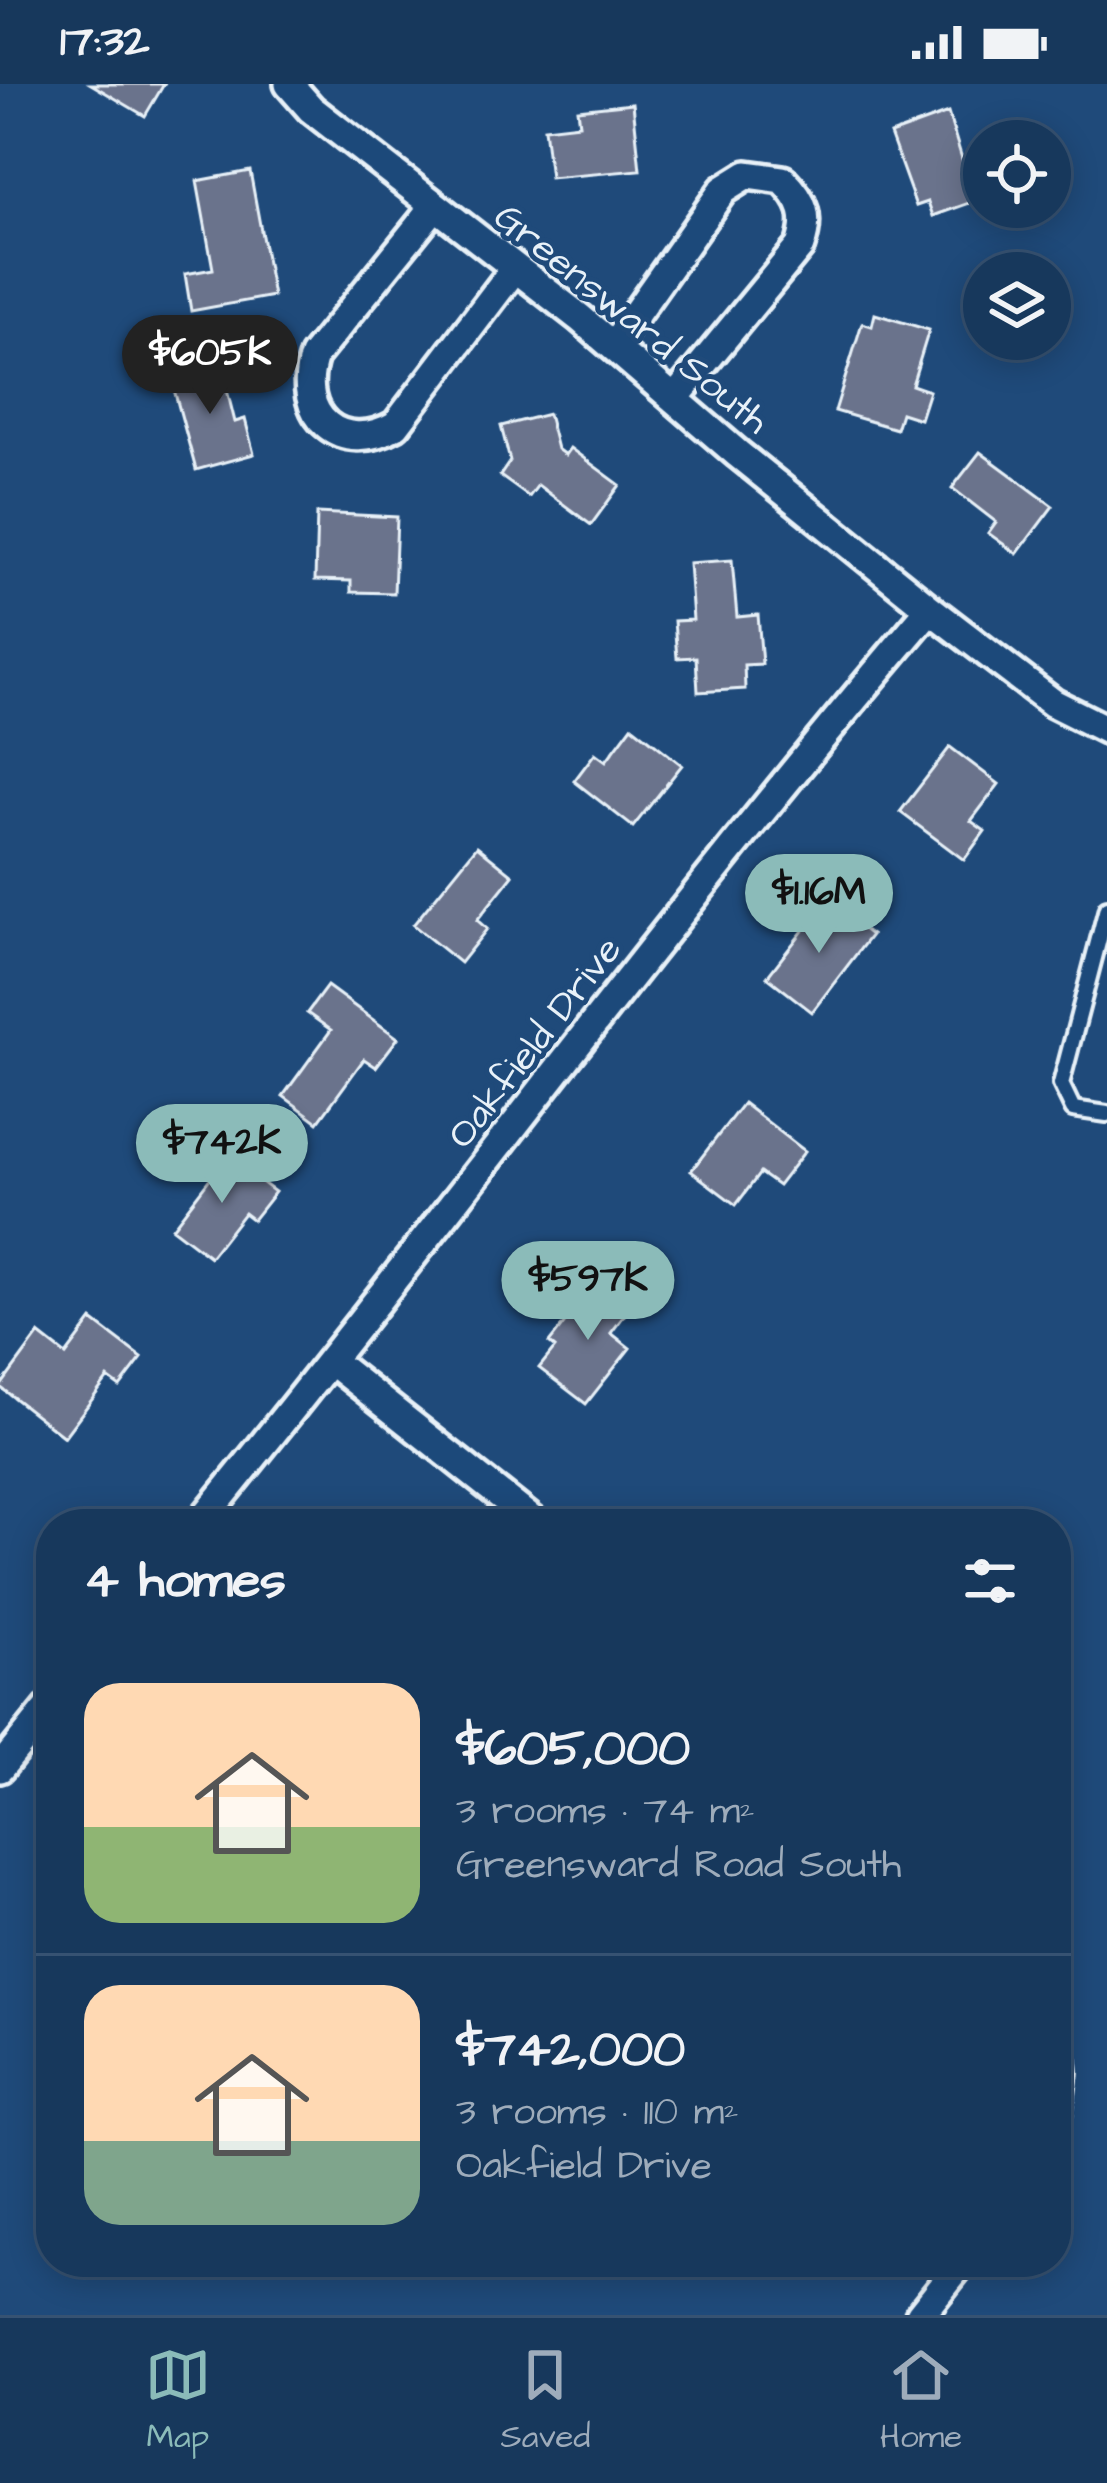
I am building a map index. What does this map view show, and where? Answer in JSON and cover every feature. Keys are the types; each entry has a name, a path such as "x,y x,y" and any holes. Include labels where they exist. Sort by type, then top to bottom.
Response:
{"street":[{"name":"Greensward South","path":"289,84 311,109 613,346 930,609 1053,703 1107,730"},
{"path":"613,346 723,190 747,175 783,180 805,210 800,245 674,399"},
{"path":"435,206 314,356 309,397 317,416 333,430 357,438 378,435 396,425 515,268"},
{"name":"Oakfield Drive","path":"211,1509 332,1362 733,848 930,609"},
{"path":"332,1362 518,1509"},
{"path":"0,1768 36,1724"},
{"path":"920,2315 950,2277"}],"lane":[{"path":"1107,908 1060,1084 1073,1109 1107,1114"}],"building":[{"path":"91,84 164,84 145,116"},
{"path":"633,103 640,170 550,178 544,128 579,124 577,109"},
{"path":"948,113 963,162 963,205 933,216 928,202 916,206 890,134"},
{"path":"250,171 273,296 191,311 185,274 213,269 197,181"},
{"path":"875,314 929,330 912,385 929,391 920,419 901,413 896,429 835,411 862,323 872,326"},
{"path":"220,362 235,422 245,419 254,454 196,470 170,375"},
{"path":"548,414 557,449 565,455 570,448 620,485 591,525 538,485 529,497 500,476 510,461 501,426"},
{"path":"980,452 1053,506 1017,554 988,533 996,522 952,488"},
{"path":"317,513 397,517 394,593 351,592 351,581 315,580"},
{"path":"732,560 737,617 758,615 762,664 744,665 745,689 698,692 696,657 677,658 674,621 693,620 689,563"},
{"path":"632,726 682,765 633,827 574,781 595,753 606,761"},
{"path":"950,747 999,784 971,821 985,831 964,860 900,812"},
{"path":"477,846 513,875 477,920 487,929 460,963 413,925"},
{"path":"826,901 871,935 812,1012 767,977"},
{"path":"327,986 398,1038 376,1067 364,1059 318,1122 283,1096 331,1030 307,1013"},
{"path":"743,1103 805,1151 778,1186 760,1173 736,1205 691,1171"},
{"path":"227,1156 275,1192 253,1220 244,1213 210,1257 172,1228"},
{"path":"599,1279 632,1305 611,1333 630,1348 586,1404 539,1368 555,1348 549,1343"},
{"path":"92,1320 142,1358 120,1387 108,1378 64,1437 0,1387 39,1334 66,1355"}]}
